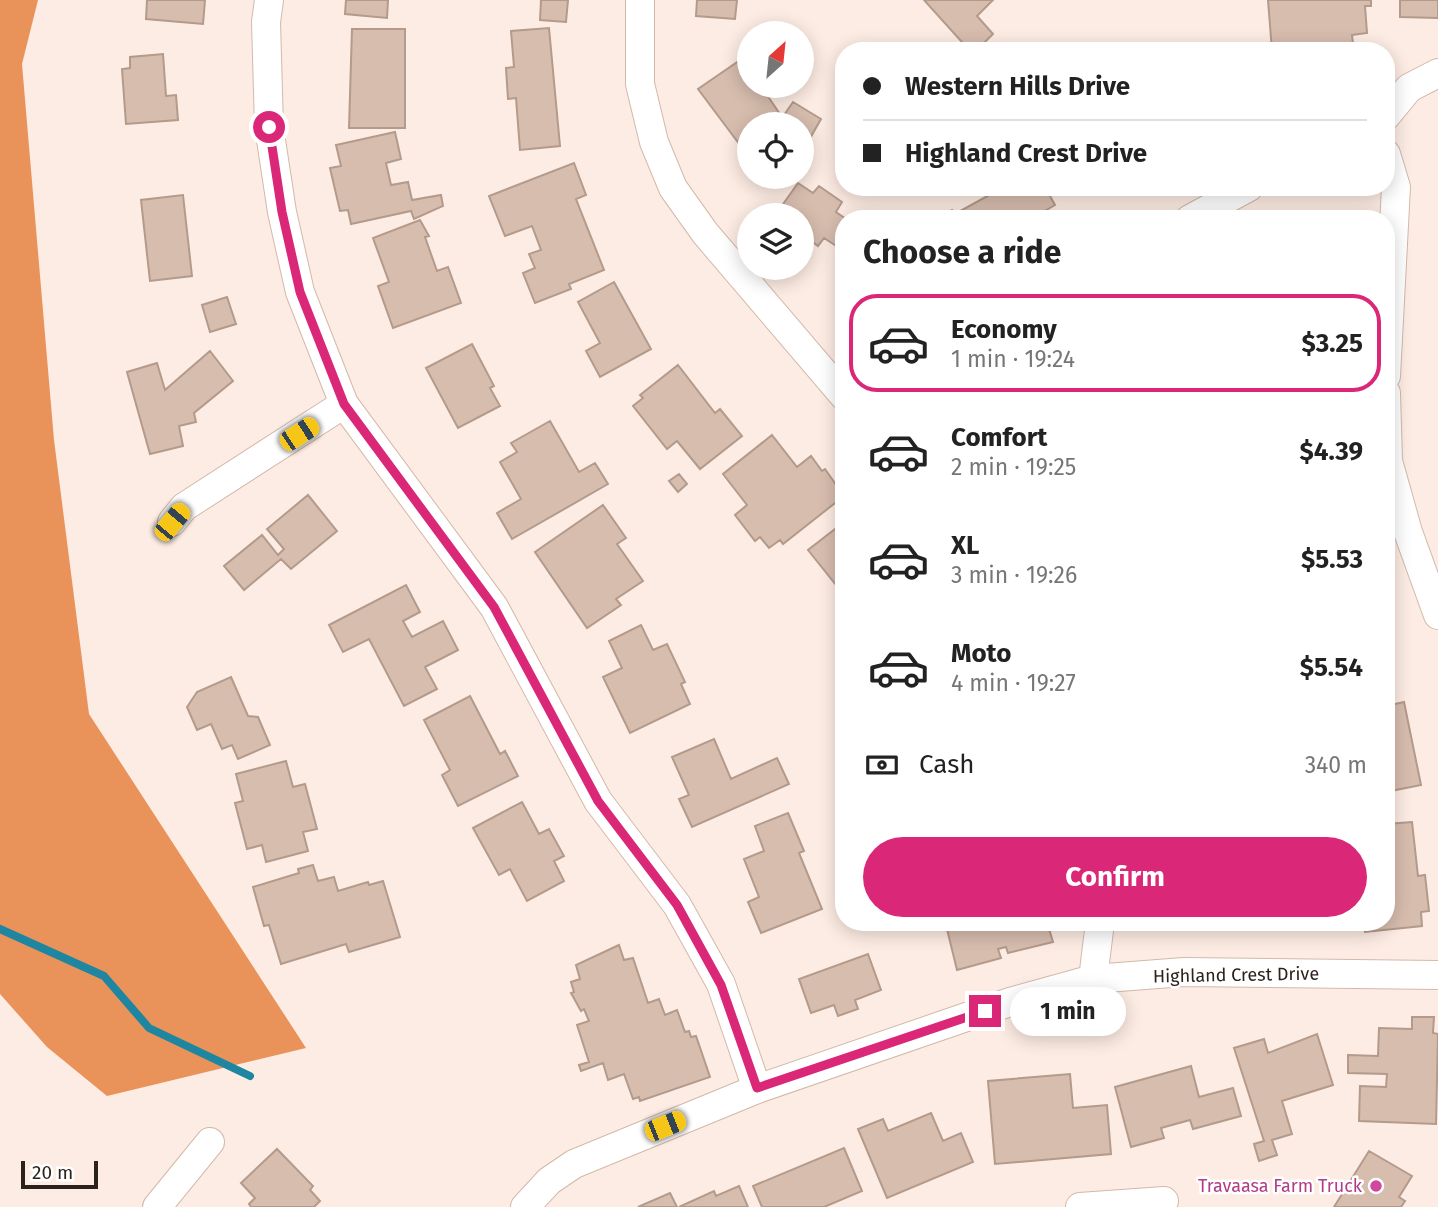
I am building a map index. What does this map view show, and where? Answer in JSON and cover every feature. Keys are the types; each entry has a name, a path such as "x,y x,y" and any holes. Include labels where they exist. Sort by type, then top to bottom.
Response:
{"street":[{"path":"269,0 266,22 269,127 282,212 300,292 344,404 494,607 598,801 677,905 721,985 757,1088"},
{"path":"640,0 640,84 654,142 673,188 705,233 835,385"},
{"path":"1395,105 1409,88 1438,73"},
{"path":"1395,184 1395,210"},
{"path":"1207,210 1232,196"},
{"path":"172,522 184,507 344,404"},
{"path":"1395,486 1408,532 1438,615"},
{"path":"1093,979 1099,931"},
{"name":"Highland Crest Drive","path":"525,1207 549,1181 574,1164 757,1088 1010,1002 1093,979 1184,972 1438,975"},
{"path":"157,1207 211,1142"},
{"path":"1080,1207 1164,1201"}],"shaded area":[{"path":"0,0 38,0 22,64 54,440 89,714 306,1048 107,1096 47,1047 0,994"}],"building":[{"path":"147,0 205,0 203,24 146,19"},
{"path":"346,0 388,0 387,18 345,14"},
{"path":"541,0 568,0 566,22 540,20"},
{"path":"697,0 737,0 735,19 696,16"},
{"path":"924,0 993,0 977,16 993,34 985,42 962,42"},
{"path":"1268,0 1371,0 1371,6 1365,6 1367,33 1352,35 1353,42 1271,42"},
{"path":"1400,0 1438,0 1438,18 1400,17"},
{"path":"549,28 560,146 520,150 516,98 508,99 506,68 514,67 511,31"},
{"path":"352,29 405,29 405,128 349,128"},
{"path":"163,54 166,96 176,95 178,120 126,124 122,69 130,68 130,57"},
{"path":"737,62 737,98 769,98 779,112 737,112 737,141 698,89"},
{"path":"793,102 809,112 786,112"},
{"path":"814,115 821,119 814,131"},
{"path":"395,132 401,159 386,163 391,185 408,182 412,200 441,195 443,206 414,219 411,211 351,224 348,210 340,211 330,168 341,166 336,145"},
{"path":"574,163 586,195 576,199 604,270 569,284 571,289 535,303 523,273 535,268 529,254 541,250 532,226 505,236 489,196"},
{"path":"819,186 842,202 835,210 835,245 824,238 818,246 814,243 814,203 784,203 794,189 807,189 813,193"},
{"path":"183,195 192,276 150,281 141,200"},
{"path":"988,196 1050,196 1055,205 1046,210 962,210"},
{"path":"420,220 429,236 425,237 437,271 448,267 461,303 393,328 378,286 389,282 373,238"},
{"path":"614,282 651,349 600,377 586,351 600,343 578,302"},
{"path":"227,297 236,324 210,332 202,305"},
{"path":"472,344 494,386 490,388 500,406 458,428 426,368"},
{"path":"210,351 233,381 194,413 196,422 179,426 183,446 150,454 127,372 157,363 165,390"},
{"path":"678,365 715,413 720,409 742,436 700,469 677,441 667,449 633,406 643,398 640,395"},
{"path":"550,421 579,472 595,463 608,484 512,539 497,513 521,499 500,462 517,452 511,443"},
{"path":"772,435 797,467 811,456 822,471 825,469 835,483 835,503 783,544 780,540 769,548 760,537 755,541 735,515 747,505 723,474"},
{"path":"679,474 687,484 678,492 669,481"},
{"path":"308,495 337,531 291,569 281,559 244,590 224,566 262,535 278,555 284,549 267,529"},
{"path":"603,505 626,538 617,544 643,581 616,599 621,605 587,628 535,552"},
{"path":"835,529 835,584 808,550"},
{"path":"406,585 420,612 403,621 412,637 443,621 458,650 425,667 437,689 404,706 369,639 343,652 329,625"},
{"path":"641,625 653,650 667,644 685,682 681,684 690,704 630,733 603,677 622,668 609,641"},
{"path":"231,677 248,716 258,717 270,745 238,759 232,745 222,749 211,724 197,730 187,707 197,692"},
{"path":"470,696 500,754 505,751 518,776 458,806 442,775 450,770 424,720"},
{"path":"1404,702 1421,785 1395,790 1395,704"},
{"path":"714,739 731,779 777,758 789,784 692,827 679,799 689,795 672,757"},
{"path":"286,761 293,787 305,784 317,829 303,832 308,851 266,862 262,845 247,849 235,803 243,801 236,774"},
{"path":"522,802 539,834 549,829 564,856 554,861 564,881 527,901 510,869 499,875 473,828"},
{"path":"788,813 804,851 799,853 822,909 761,933 748,902 759,897 744,859 764,851 755,826"},
{"path":"1412,822 1418,876 1425,875 1429,911 1421,912 1422,926 1395,929 1395,823"},
{"path":"313,865 318,881 334,877 338,891 368,882 369,885 383,881 400,937 349,952 346,944 281,964 269,925 264,926 253,887 299,873 298,869"},
{"path":"947,931 1050,931 1053,942 1008,953 1006,947 998,949 1001,958 957,970"},
{"path":"619,945 624,960 633,958 648,1003 659,999 665,1015 677,1010 685,1032 689,1031 691,1037 696,1036 710,1077 640,1101 639,1097 633,1099 624,1074 608,1080 603,1063 581,1071 579,1065 589,1062 577,1025 589,1021 584,1009 581,1011 571,993 574,992 571,982 580,979 576,965"},
{"path":"868,954 881,990 855,1000 858,1009 838,1016 834,1005 811,1013 799,979"},
{"path":"1412,1017 1434,1017 1433,1033 1438,1034 1436,1124 1359,1121 1360,1086 1386,1087 1387,1074 1348,1073 1348,1055 1378,1056 1379,1028 1412,1029"},
{"path":"1317,1034 1333,1085 1282,1101 1292,1134 1272,1140 1277,1155 1259,1161 1254,1144 1264,1141 1234,1048 1264,1039 1268,1053"},
{"path":"1191,1066 1199,1097 1233,1088 1241,1116 1193,1129 1190,1120 1161,1128 1164,1138 1131,1147 1115,1087"},
{"path":"1070,1074 1073,1108 1107,1105 1111,1154 995,1164 988,1081"},
{"path":"931,1113 943,1141 961,1133 973,1162 887,1198 858,1129 883,1119 888,1131"},
{"path":"844,1148 862,1191 824,1207 762,1207 753,1186"},
{"path":"277,1149 313,1186 310,1190 320,1201 314,1207 251,1207 249,1204 255,1198 241,1183"},
{"name":"Travaasa Farm Truck","path":"1369,1151 1412,1176 1399,1197 1405,1201 1401,1207 1334,1207"},
{"path":"739,1186 748,1207 679,1207 714,1191 716,1196"},
{"path":"670,1193 677,1207 638,1207"}],"waterway":[{"path":"0,929 104,976 149,1028 250,1076"}],"place":[{"name":"Travaasa Farm Truck","path":"1376,1186"}],"route":[{"path":"269,127 282,212 300,292 344,404 494,607 598,801 677,905 721,985 757,1088 985,1011"}]}
